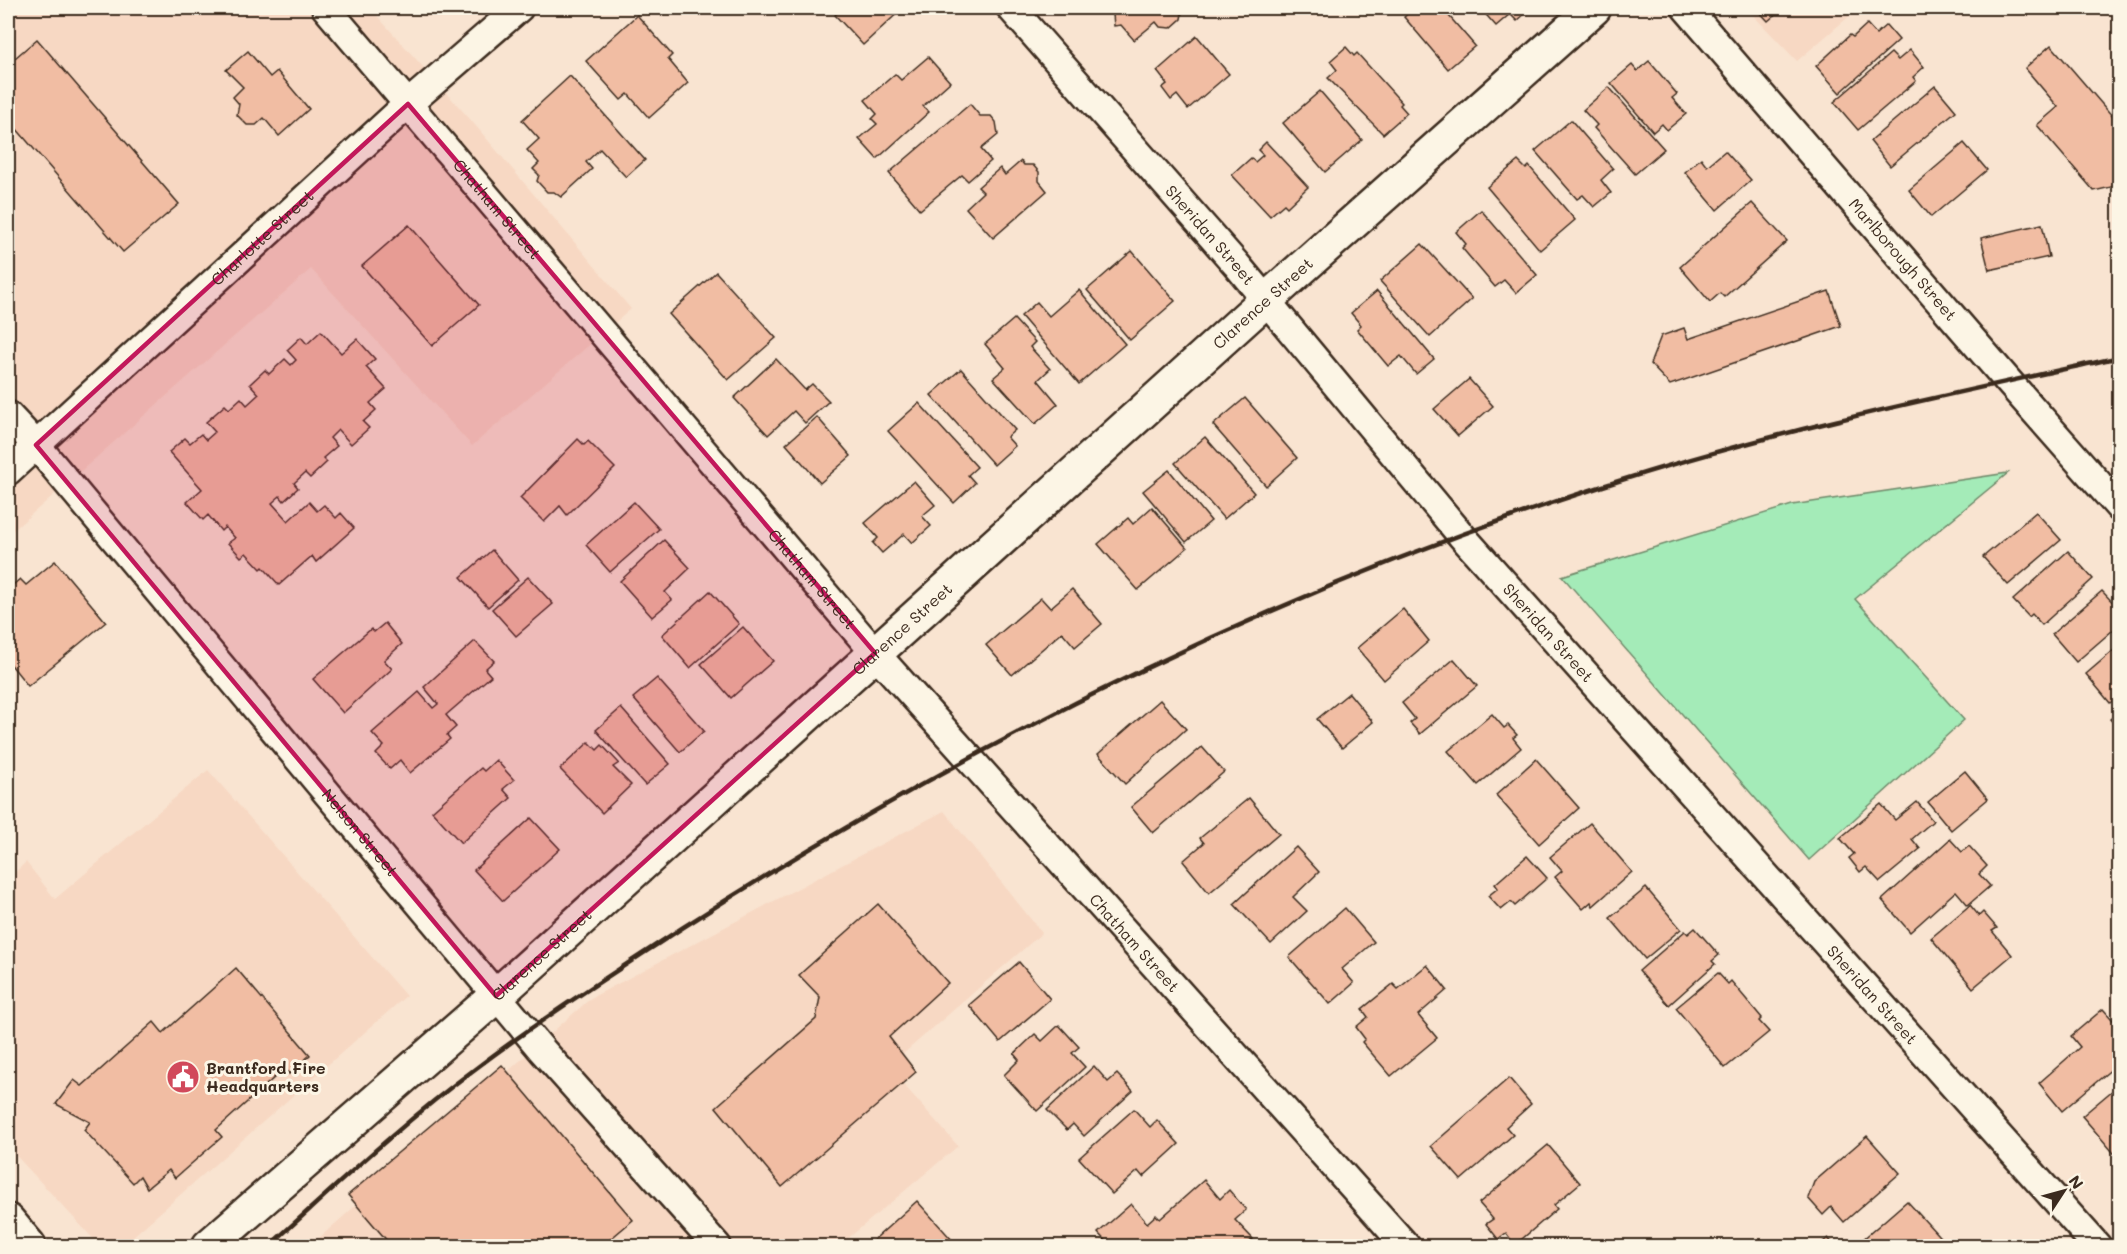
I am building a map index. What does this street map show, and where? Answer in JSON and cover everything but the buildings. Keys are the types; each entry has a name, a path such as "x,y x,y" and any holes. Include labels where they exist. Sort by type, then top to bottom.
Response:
{"main road":[{"name":"Clarence Street","path":"209,1246 496,996 1266,300 1594,8"},
{"path":"8,1221 29,1246"}],"street":[{"name":"Chatham Street","path":"326,8 875,653 1406,1246"},
{"name":"Charlotte Street","path":"8,471 408,104 519,8"},
{"name":"Sheridan Street","path":"1011,8 1266,300 1461,535 2097,1246"},
{"name":"Marlborough Street","path":"1686,8 2120,508"},
{"name":"Nelson Street","path":"8,415 542,1050 717,1246"}],"highlighted area":[{"path":"408,104 875,653 496,996 36,445"}],"shaded area":[{"path":"8,8 370,8 469,118 631,309 472,446 311,269 8,535"},
{"path":"1746,8 1859,8 1797,61"},
{"path":"208,770 406,996 122,1246 100,1246 8,1147 8,879 26,862 55,899"},
{"path":"944,811 1042,933 888,1067 958,1146 839,1246 310,1246 591,998"}],"green space":[{"path":"2008,473 1855,599 1964,720 1809,860 1562,576 1792,505"}],"railway":[{"path":"269,1246 421,1111 525,1032 603,980 791,860 901,796 1128,677 1244,623 1362,573 1482,527 1603,486 1795,431 2120,357"}],"place":[{"name":"Brantford Fire Headquarters","path":"183,1077"}]}
